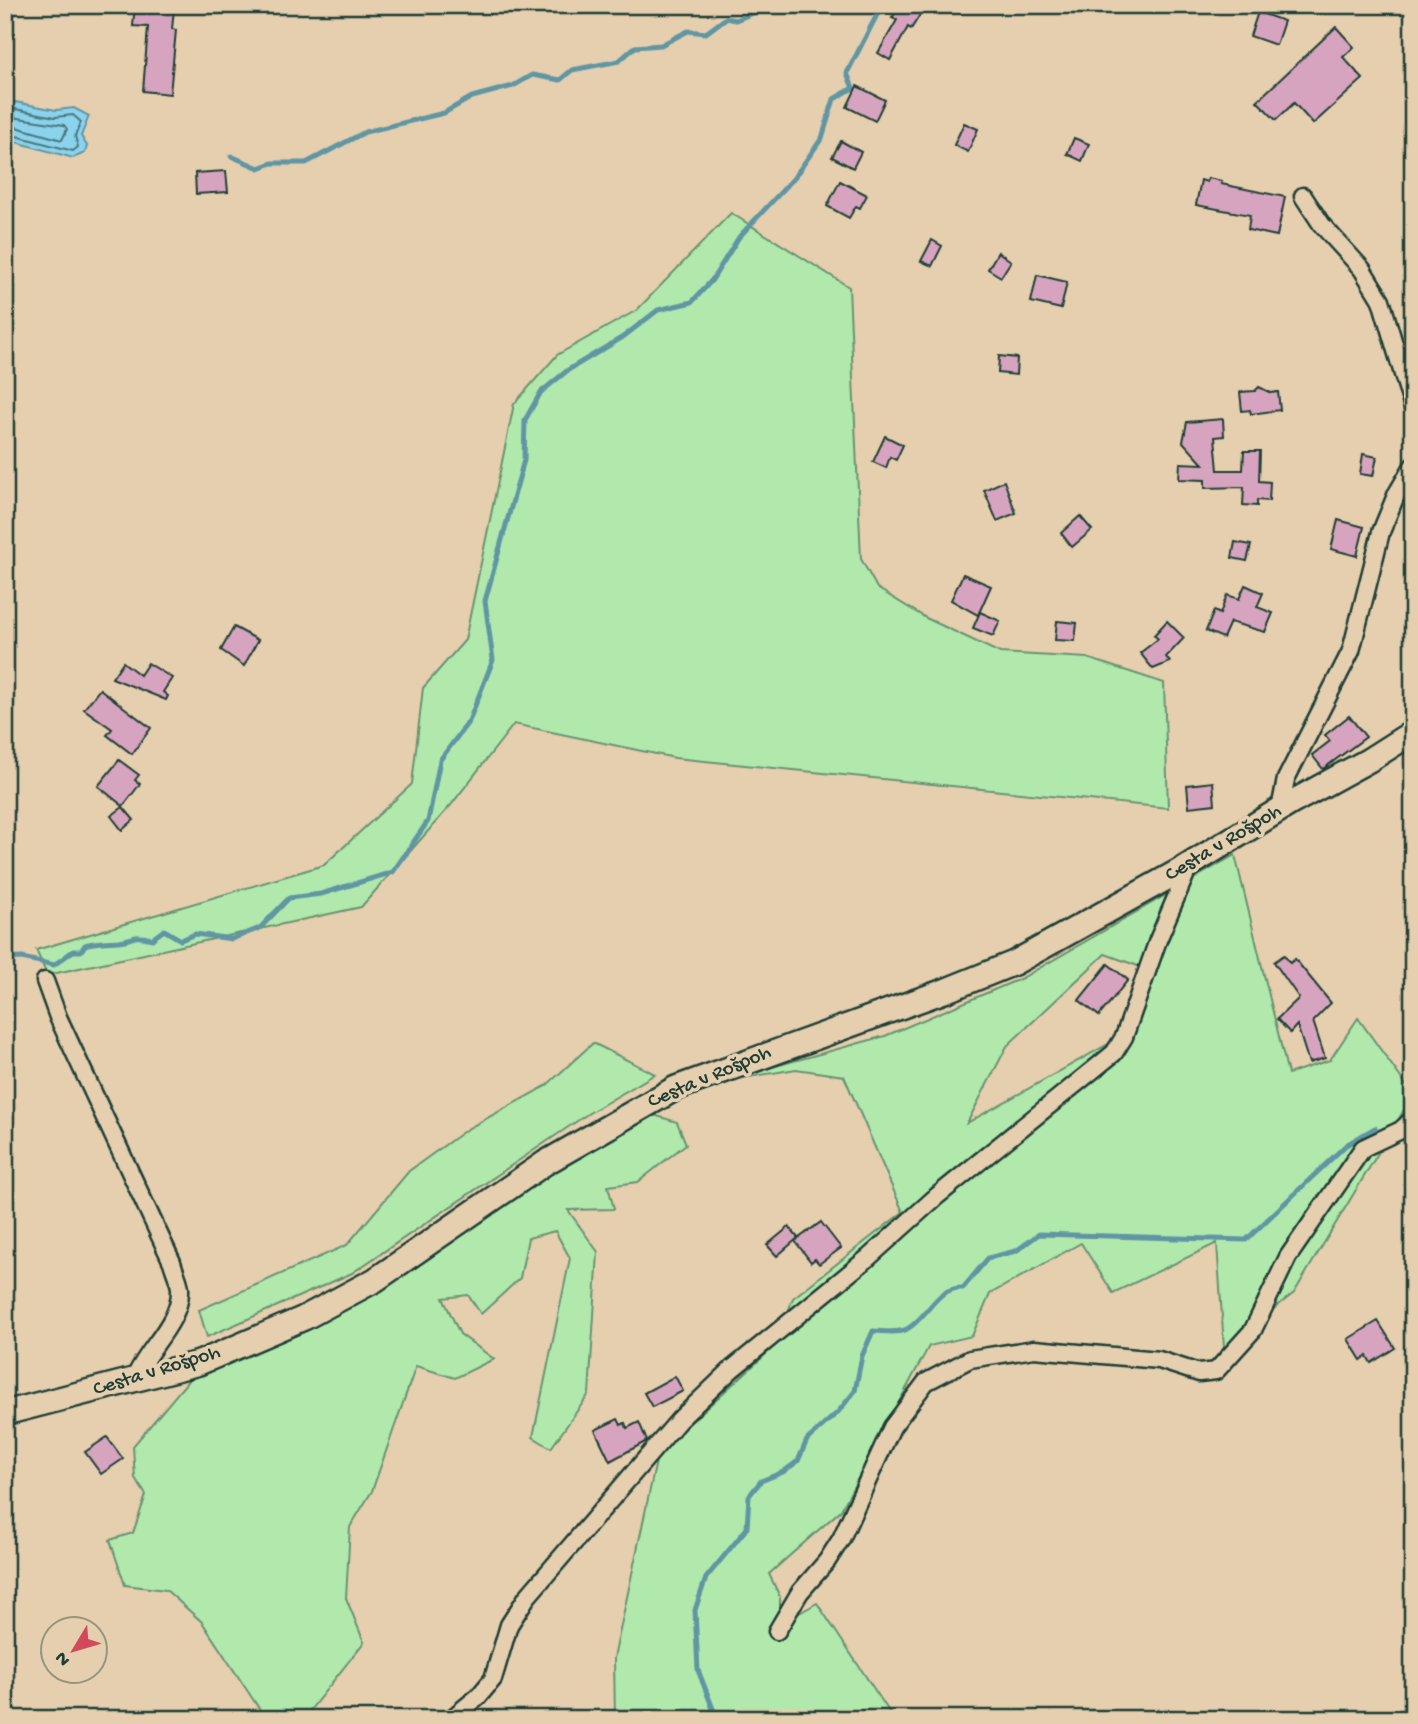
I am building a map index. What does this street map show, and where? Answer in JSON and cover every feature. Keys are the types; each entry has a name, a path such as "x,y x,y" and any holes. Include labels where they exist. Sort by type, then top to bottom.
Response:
{"street":[{"path":"1304,196 1328,233 1362,269 1381,300 1413,408"},
{"path":"1280,809 1286,779 1351,651 1381,532 1397,493 1413,466"},
{"name":"Cesta v Rošpoh","path":"5,1413 199,1363 304,1318 374,1280 566,1151 676,1088 876,1013 947,990 1014,962 1183,869 1280,809 1369,761 1413,732"},
{"path":"451,1719 478,1697 493,1678 509,1625 527,1597 679,1420 732,1369 868,1258 947,1188 1114,1053 1124,1037 1158,940 1185,876 1183,869"},
{"path":"45,981 58,1017 172,1262 180,1289 169,1327 141,1361 134,1380"},
{"path":"777,1632 800,1592 827,1561 841,1539 892,1427 926,1382 970,1359 1034,1349 1159,1360 1199,1373 1216,1371 1253,1330 1288,1257 1363,1149 1401,1130 1413,1119"}],"green space":[{"path":"731,213 849,287 861,559 877,588 926,618 1000,653 1087,658 1164,683 1168,808 675,758 514,724 451,805 361,907 47,975 36,950 324,865 412,784 423,688 465,640 514,404 557,355 637,310"},
{"path":"1235,855 1288,1074 1330,1060 1358,1018 1413,1095 1294,1293 1224,1347 1217,1243 1113,1293 1081,1243 990,1294 972,1336 929,1346 841,1510 769,1574 780,1597 780,1624 817,1603 894,1719 615,1719 614,1658 658,1452 776,1345 793,1298 903,1212 844,1076 796,1069 714,1083 885,1036 1022,978","holes":["1105,954 1149,970 1133,1030 967,1123 1007,1046"]},
{"path":"593,1043 655,1074 589,1113 352,1273 207,1337 199,1310 347,1245 409,1171 467,1129 546,1086"},
{"path":"647,1113 677,1122 686,1144 638,1182 608,1186 614,1209 568,1210 598,1252 589,1394 551,1448 533,1437 570,1258 555,1231 528,1238 520,1278 481,1314 468,1295 443,1298 460,1334 494,1359 455,1378 416,1366 372,1491 350,1527 346,1598 364,1642 303,1719 266,1719 202,1622 166,1590 125,1585 110,1540 133,1533 146,1495 135,1478 133,1446 192,1376 487,1211"}],"water":[{"path":"5,100 56,110 74,108 89,116 81,136 87,146 85,153 73,158 5,139"}],"building":[{"path":"135,5 174,9 172,29 176,30 170,94 143,91 148,27 133,26"},
{"path":"900,5 915,5 923,10 911,29 908,27 890,60 878,53 897,20 892,18"},
{"path":"1258,12 1284,21 1276,45 1250,36"},
{"path":"1336,27 1354,47 1343,57 1363,79 1313,124 1294,103 1276,120 1257,101"},
{"path":"857,86 885,100 875,121 847,107"},
{"path":"964,123 978,129 968,152 954,145"},
{"path":"1074,138 1089,144 1082,161 1067,154"},
{"path":"841,141 861,152 853,168 832,157"},
{"path":"226,171 228,192 196,194 195,173"},
{"path":"1208,178 1222,181 1221,184 1285,197 1277,236 1248,230 1250,215 1196,205 1201,180 1207,182"},
{"path":"840,181 867,195 860,208 856,206 849,218 827,206"},
{"path":"932,240 942,246 932,266 921,261"},
{"path":"998,252 1011,261 1001,277 988,269"},
{"path":"1037,275 1067,282 1061,309 1031,302"},
{"path":"999,356 1017,358 1016,375 998,373"},
{"path":"1259,387 1271,393 1278,392 1280,410 1251,414 1250,410 1242,411 1240,392 1255,391"},
{"path":"1223,419 1224,436 1215,437 1218,470 1243,470 1244,451 1260,451 1259,481 1270,482 1269,501 1257,500 1257,506 1243,505 1244,487 1205,488 1205,480 1179,479 1180,463 1203,464 1183,442 1187,422"},
{"path":"885,436 903,445 896,460 890,457 886,468 873,462"},
{"path":"1363,454 1377,457 1373,476 1360,474"},
{"path":"1004,481 1016,513 997,521 984,490"},
{"path":"1080,516 1092,530 1072,547 1061,533"},
{"path":"1338,520 1364,527 1357,556 1331,549"},
{"path":"1235,542 1251,545 1247,561 1232,558"},
{"path":"963,574 991,586 978,615 951,600"},
{"path":"1245,585 1263,593 1257,607 1273,613 1265,632 1230,622 1223,638 1206,631 1214,611 1220,614 1227,595 1239,599"},
{"path":"980,612 1000,621 993,636 973,628"},
{"path":"1057,621 1077,623 1075,641 1055,640"},
{"path":"1167,621 1184,638 1166,657 1170,662 1153,669 1140,653 1158,639 1154,635"},
{"path":"234,627 258,640 244,666 221,650"},
{"path":"123,662 140,675 148,663 172,678 163,692 168,696 166,700 112,678"},
{"path":"100,689 151,728 132,754 107,735 112,729 84,709"},
{"path":"1349,716 1366,737 1323,769 1312,755 1330,741 1325,735"},
{"path":"119,760 139,775 135,780 140,784 123,806 98,786"},
{"path":"1213,782 1215,804 1189,807 1187,785"},
{"path":"123,807 134,820 122,830 111,816"},
{"path":"1284,955 1290,963 1295,959 1331,1003 1313,1021 1325,1058 1309,1063 1297,1025 1290,1033 1277,1019 1299,998 1274,962"},
{"path":"1108,964 1128,980 1099,1016 1079,1000"},
{"path":"821,1222 841,1248 819,1264 815,1259 811,1262 795,1241"},
{"path":"789,1227 798,1238 777,1256 767,1245"},
{"path":"1378,1321 1395,1348 1371,1363 1367,1356 1361,1360 1348,1339"},
{"path":"675,1376 683,1391 652,1407 644,1393"},
{"path":"618,1419 621,1425 625,1423 627,1428 639,1422 647,1441 610,1461 595,1430"},
{"path":"107,1437 123,1459 101,1474 85,1452"}],"waterway":[{"path":"231,156 259,168 272,163 306,163 365,132 444,113 472,97 513,86 532,75 560,80 572,70 619,61 635,47 661,45 688,31 706,33 726,18 736,20 772,5"},
{"path":"5,959 22,958 54,965 73,951 81,951 85,945 137,937 152,939 164,930 181,940 195,934 232,939 260,928 289,898 321,894 393,872 428,821 440,760 469,721 493,660 485,601 524,460 525,420 541,392 568,370 623,337 658,310 692,302 712,280 739,237 793,179 822,138 834,99 853,88 847,73 882,5"},
{"path":"712,1719 715,1714 698,1670 695,1610 706,1578 747,1528 749,1496 761,1481 783,1472 798,1461 807,1440 838,1412 855,1391 862,1356 873,1331 895,1332 907,1329 939,1297 946,1292 963,1288 988,1258 1016,1251 1039,1234 1246,1240 1346,1145 1375,1128"}]}
